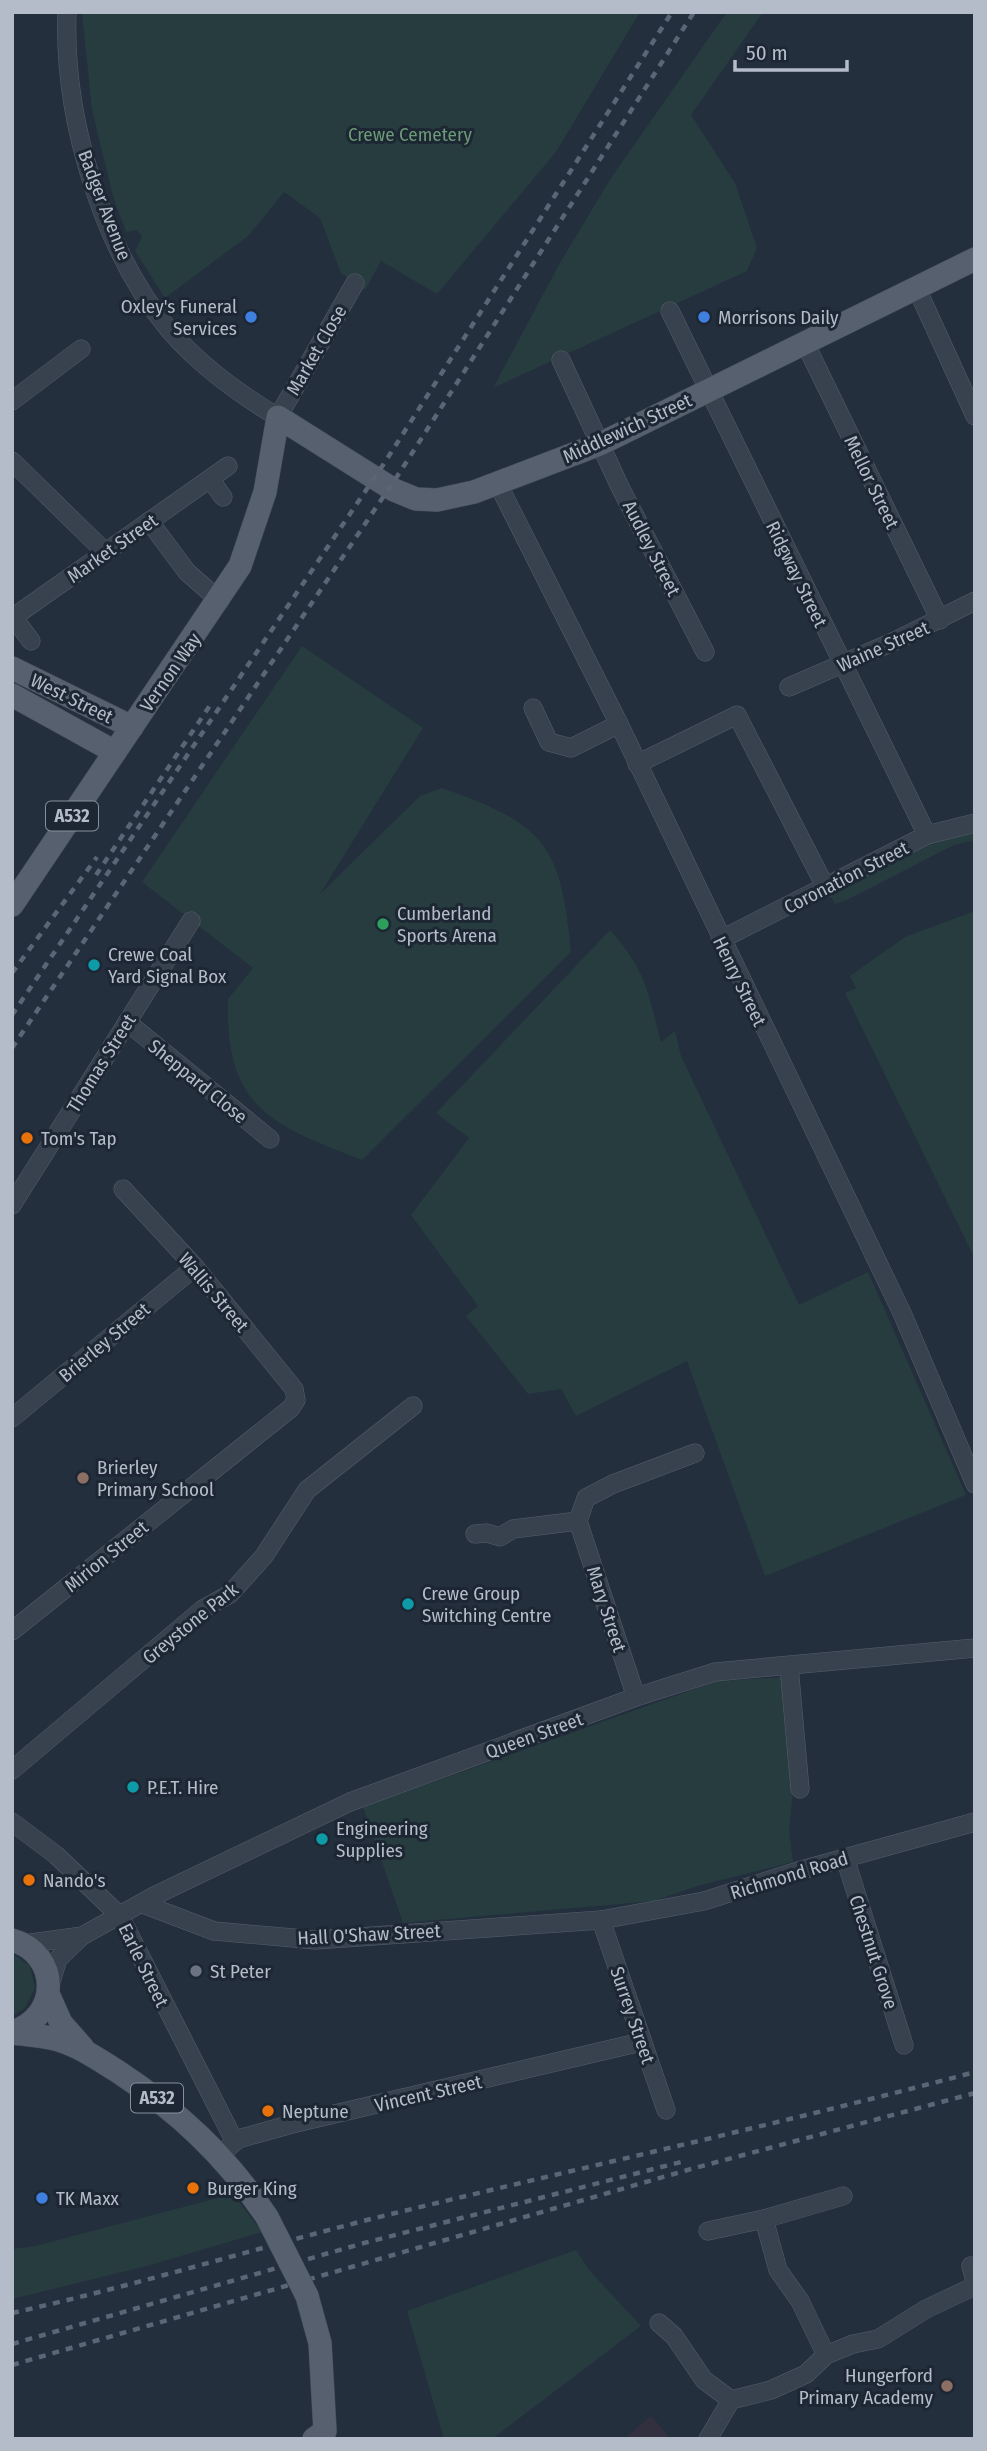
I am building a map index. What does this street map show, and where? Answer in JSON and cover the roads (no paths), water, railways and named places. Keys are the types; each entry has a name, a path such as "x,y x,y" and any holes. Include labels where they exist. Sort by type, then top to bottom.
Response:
{"main road":[{"name":"Middlewich Street","path":"278,417 394,490 416,499 437,500 474,492 600,444 975,259"},
{"name":"Vernon Way","path":"12,905 219,601 240,566 265,492 278,417"},
{"name":"West Street","path":"12,668 132,727"},
{"name":"West Street","path":"12,695 115,752"},
{"name":"Earle Street","path":"18,1942 43,1961 49,1990 61,2023 87,2051"},
{"path":"12,2032 34,2021 49,1990"},
{"name":"Earle Street","path":"12,2032 51,2038 87,2051 228,2148 307,2296 320,2343 324,2436"}],"street":[{"name":"Badger Avenue","path":"67,12 68,63 82,148 118,251 171,332 220,378 278,417"},
{"name":"Market Close","path":"278,417 355,283"},
{"path":"917,289 975,416"},
{"name":"Ridgway Street","path":"670,311 927,835"},
{"name":"Mellor Street","path":"805,344 940,620"},
{"path":"12,401 81,349"},
{"name":"Audley Street","path":"561,360 600,444 705,652"},
{"path":"12,461 104,552"},
{"name":"Market Street","path":"31,641 13,617 228,466"},
{"path":"210,479 223,497"},
{"name":"Henry Street","path":"497,482 619,724 720,940 902,1313 975,1484"},
{"path":"149,522 187,572 219,601"},
{"name":"Waine Street","path":"789,687 940,620 975,601"},
{"path":"533,708 549,741 560,746 571,748 619,724"},
{"path":"637,764 737,715 827,888"},
{"name":"Coronation Street","path":"720,940 927,835 975,823"},
{"name":"Thomas Street","path":"12,1205 191,921"},
{"name":"Sheppard Close","path":"127,1022 270,1139"},
{"name":"Wallis Street","path":"123,1189 195,1267 294,1389 296,1400"},
{"name":"Brierley Street","path":"12,1418 195,1267"},
{"name":"Mirion Street","path":"12,1631 291,1408 296,1400"},
{"name":"Greystone Park","path":"12,1770 203,1609 230,1594 264,1556 307,1490 413,1406"},
{"path":"475,1534 487,1533 500,1537 513,1529 578,1521 586,1498 613,1484 695,1453"},
{"name":"Mary Street","path":"578,1521 636,1697"},
{"name":"Queen Street","path":"82,1936 350,1802 636,1697 715,1672 975,1648"},
{"path":"789,1667 800,1789"},
{"name":"Earle Street","path":"12,1822 56,1855 120,1916 218,2110 228,2148"},
{"name":"Richmond Road","path":"601,1920 704,1901 845,1858 974,1826"},
{"name":"Chestnut Grove","path":"845,1858 904,2045"},
{"name":"Hall O'Shaw Street","path":"143,1904 214,1931 316,1940 601,1920"},
{"name":"Surrey Street","path":"601,1920 666,2110"},
{"path":"18,1942 82,1936"},
{"path":"49,1990 58,1959 82,1936"},
{"name":"Vincent Street","path":"228,2148 301,2122 642,2042"},
{"path":"708,2231 764,2219 843,2196"},
{"path":"764,2219 778,2270 800,2301 826,2355"},
{"path":"708,2439 731,2400 771,2390 806,2374 826,2355 853,2344 878,2339 926,2309 975,2286"},
{"path":"659,2323 674,2336 704,2380 731,2400"}],"railway":[{"path":"12,1015 385,462 672,12"},
{"path":"12,1048 400,472 694,12"},
{"path":"96,875 213,701"},
{"path":"12,973 97,857"},
{"path":"12,2313 375,2218 750,2129 975,2072"},
{"path":"12,2365 691,2169 975,2093"},
{"path":"12,2344 364,2243 681,2162"}],"place":[{"name":"Oxley's Funeral Services","path":"251,317"},
{"name":"Morrisons Daily","path":"704,317"},
{"name":"Cumberland Sports Arena","path":"383,924"},
{"name":"Crewe Coal Yard Signal Box","path":"94,965"},
{"name":"Tom's Tap","path":"27,1138"},
{"name":"Brierley Primary School","path":"83,1478"},
{"name":"Crewe Group Switching Centre","path":"408,1604"},
{"name":"P.E.T. Hire","path":"133,1787"},
{"name":"Engineering Supplies","path":"322,1839"},
{"name":"Nando's","path":"29,1880"},
{"name":"St Peter","path":"196,1971"},
{"name":"Neptune","path":"268,2111"},
{"name":"Burger King","path":"193,2188"},
{"name":"TK Maxx","path":"42,2198"},
{"name":"Hungerford Primary Academy","path":"947,2386"}],"park label":[{"name":"Crewe Cemetery","path":"410,134"}]}
